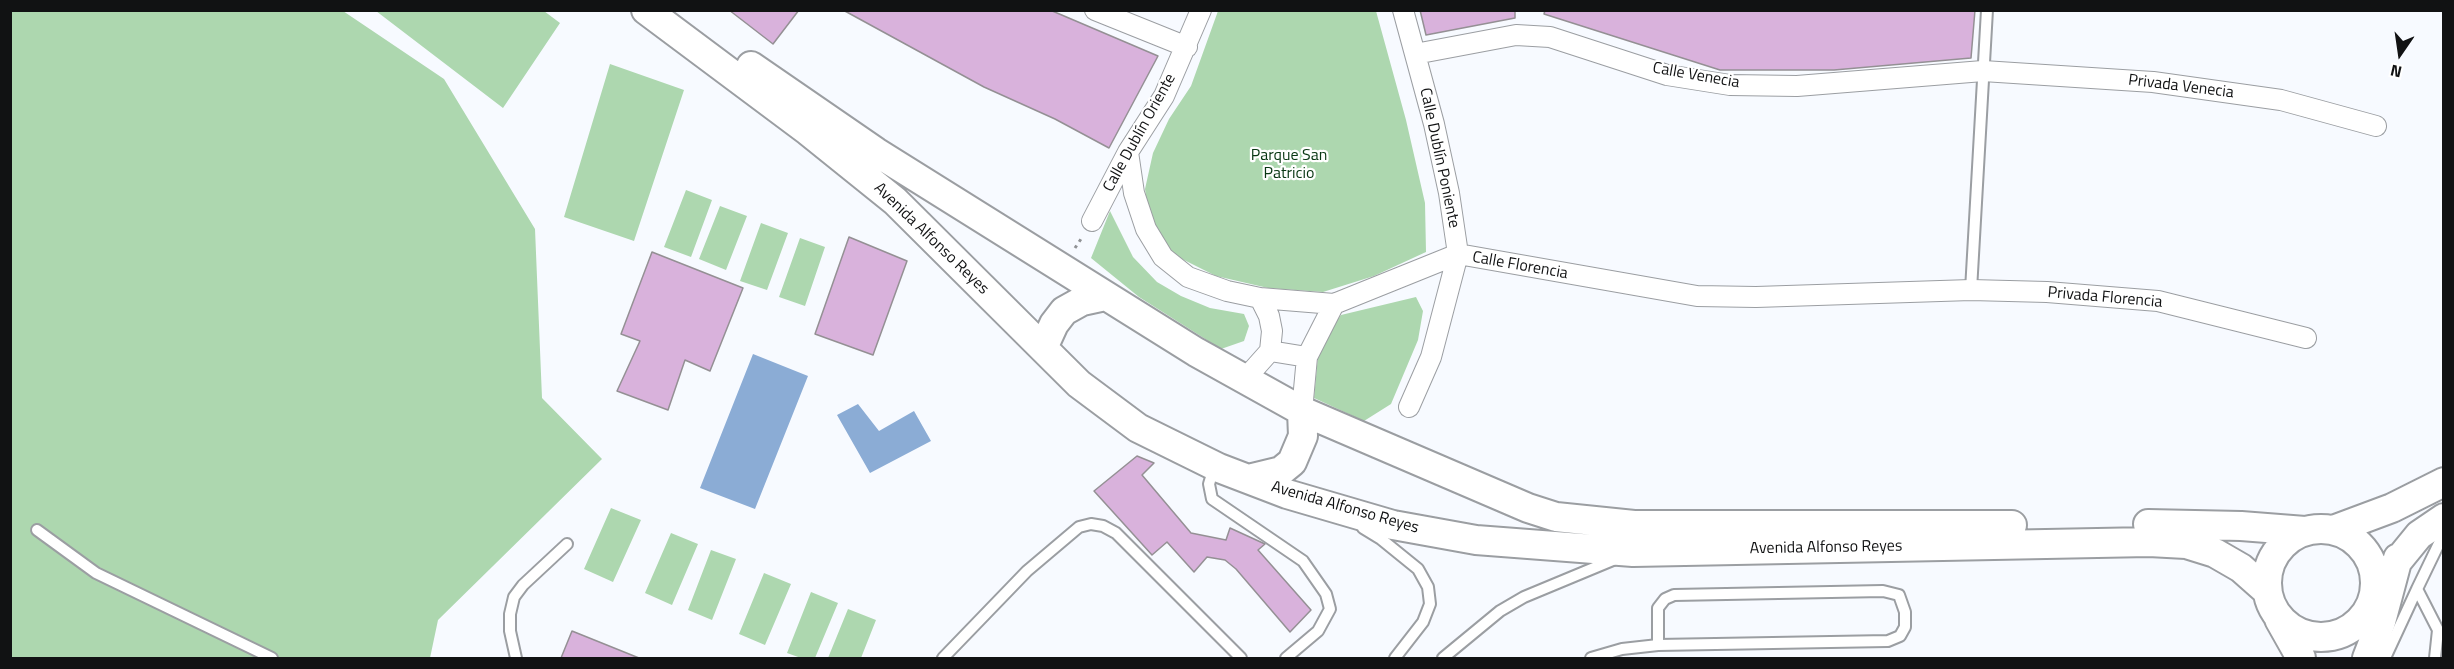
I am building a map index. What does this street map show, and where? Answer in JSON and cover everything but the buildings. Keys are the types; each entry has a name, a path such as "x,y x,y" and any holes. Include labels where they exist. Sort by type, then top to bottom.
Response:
{"main road":[{"name":"Avenida Alfonso Reyes","path":"646,10 808,131 895,201 1079,384 1138,428 1219,468 1248,479 1330,507 1393,525 1476,540 1633,552 2149,542 2186,544 2214,552 2241,568 2272,603"},
{"name":"Avenida Alfonso Reyes","path":"679,10 757,70 876,152 1196,352 1302,411 1528,508 1556,517 1593,522 1670,525 2176,524 2305,531"},
{"path":"1043,348 1054,324 1064,311 1082,301 1106,296"},
{"path":"1248,479 1281,471 1292,462 1303,436 1302,411"},
{"path":"2333,530 2392,508 2444,483"},
{"path":"2272,603 2292,628 2311,636 2331,636 2350,628 2370,603 2398,558 2419,535 2444,518"},
{"path":"2301,658 2272,603 2267,574 2273,557 2284,543 2305,531 2315,529 2333,530 2348,536 2366,553 2375,575 2370,603 2366,658"},
{"path":"2366,658 2381,622 2398,558"}],"street":[{"path":"1095,10 1187,47"},
{"name":"Calle Dublín Oriente","path":"1092,221 1128,152 1160,103 1187,47 1201,10"},
{"name":"Calle Dublín Poniente","path":"1403,10 1449,193 1458,254 1431,357 1409,407"},
{"name":"Calle Venecia","path":"1415,54 1516,35 1550,37 1666,75 1730,85 1797,86 1983,71"},
{"name":"Privada Venecia","path":"1983,71 2153,82 2281,100 2376,126"},
{"name":"Calle Florencia","path":"1128,152 1134,194 1146,229 1163,257 1188,278 1227,291 1260,298 1334,304 1458,254 1697,296 1756,297 1971,290"},
{"name":"Privada Florencia","path":"1971,290 2047,292 2158,301 2306,338"},
{"path":"1245,380 1270,351 1272,331 1269,316 1260,298"},
{"path":"1302,411 1308,357 1334,304"},
{"path":"1270,351 1308,357"}],"lane":[{"path":"1971,290 1987,10"},
{"path":"1219,468 1212,474 1209,484 1212,499 1303,561 1326,594 1330,609 1318,631 1286,658"},
{"path":"1330,507 1390,546 1418,569 1428,587 1430,604 1423,622 1395,658"},
{"path":"943,658 1027,571 1079,527 1091,524 1103,526 1116,533 1241,658"},
{"path":"37,530 96,573 272,658"},
{"path":"2385,658 2444,533"},
{"path":"516,658 510,631 510,614 514,597 523,585 567,544"},
{"path":"1443,658 1500,611 1516,602 1633,552"},
{"path":"2417,589 2433,616 2441,637 2435,658"},
{"path":"1591,658 1622,649 1658,645 1888,641 1900,636 1905,627 1905,612 1899,595 1883,591 1674,595 1665,599 1658,608 1658,645"}],"green space":[{"path":"10,11 343,11 444,79 535,229 542,398 602,459 438,620 430,658 11,658"},
{"path":"376,11 544,11 560,23 503,108"},
{"name":"Parque San Patricio","path":"1218,11 1376,11 1406,120 1425,203 1426,252 1374,276 1323,292 1268,288 1216,276 1174,255 1150,223 1145,189 1153,153 1169,119 1191,86"},
{"path":"610,64 684,90 634,241 564,217"},
{"path":"686,190 712,200 691,257 664,247"},
{"path":"720,206 747,216 726,270 699,259"},
{"path":"1110,211 1133,257 1157,282 1181,296 1210,308 1244,314 1249,326 1244,341 1221,349 1139,297 1091,258"},
{"path":"761,223 788,233 767,290 740,281"},
{"path":"800,238 825,247 805,306 779,297"},
{"path":"1416,297 1423,311 1418,340 1391,404 1364,421 1314,398 1319,345 1341,315"},
{"path":"611,508 641,520 613,582 584,569"},
{"path":"671,533 698,544 672,605 645,593"},
{"path":"711,550 736,559 712,620 688,610"},
{"path":"764,573 791,584 765,645 739,634"},
{"path":"811,592 838,603 815,658 801,658 787,653"},
{"path":"848,609 876,620 861,658 828,658"}],"water":[{"path":"753,354 808,376 755,509 700,488"},
{"path":"858,404 879,431 914,411 931,441 870,473 837,415"}]}
